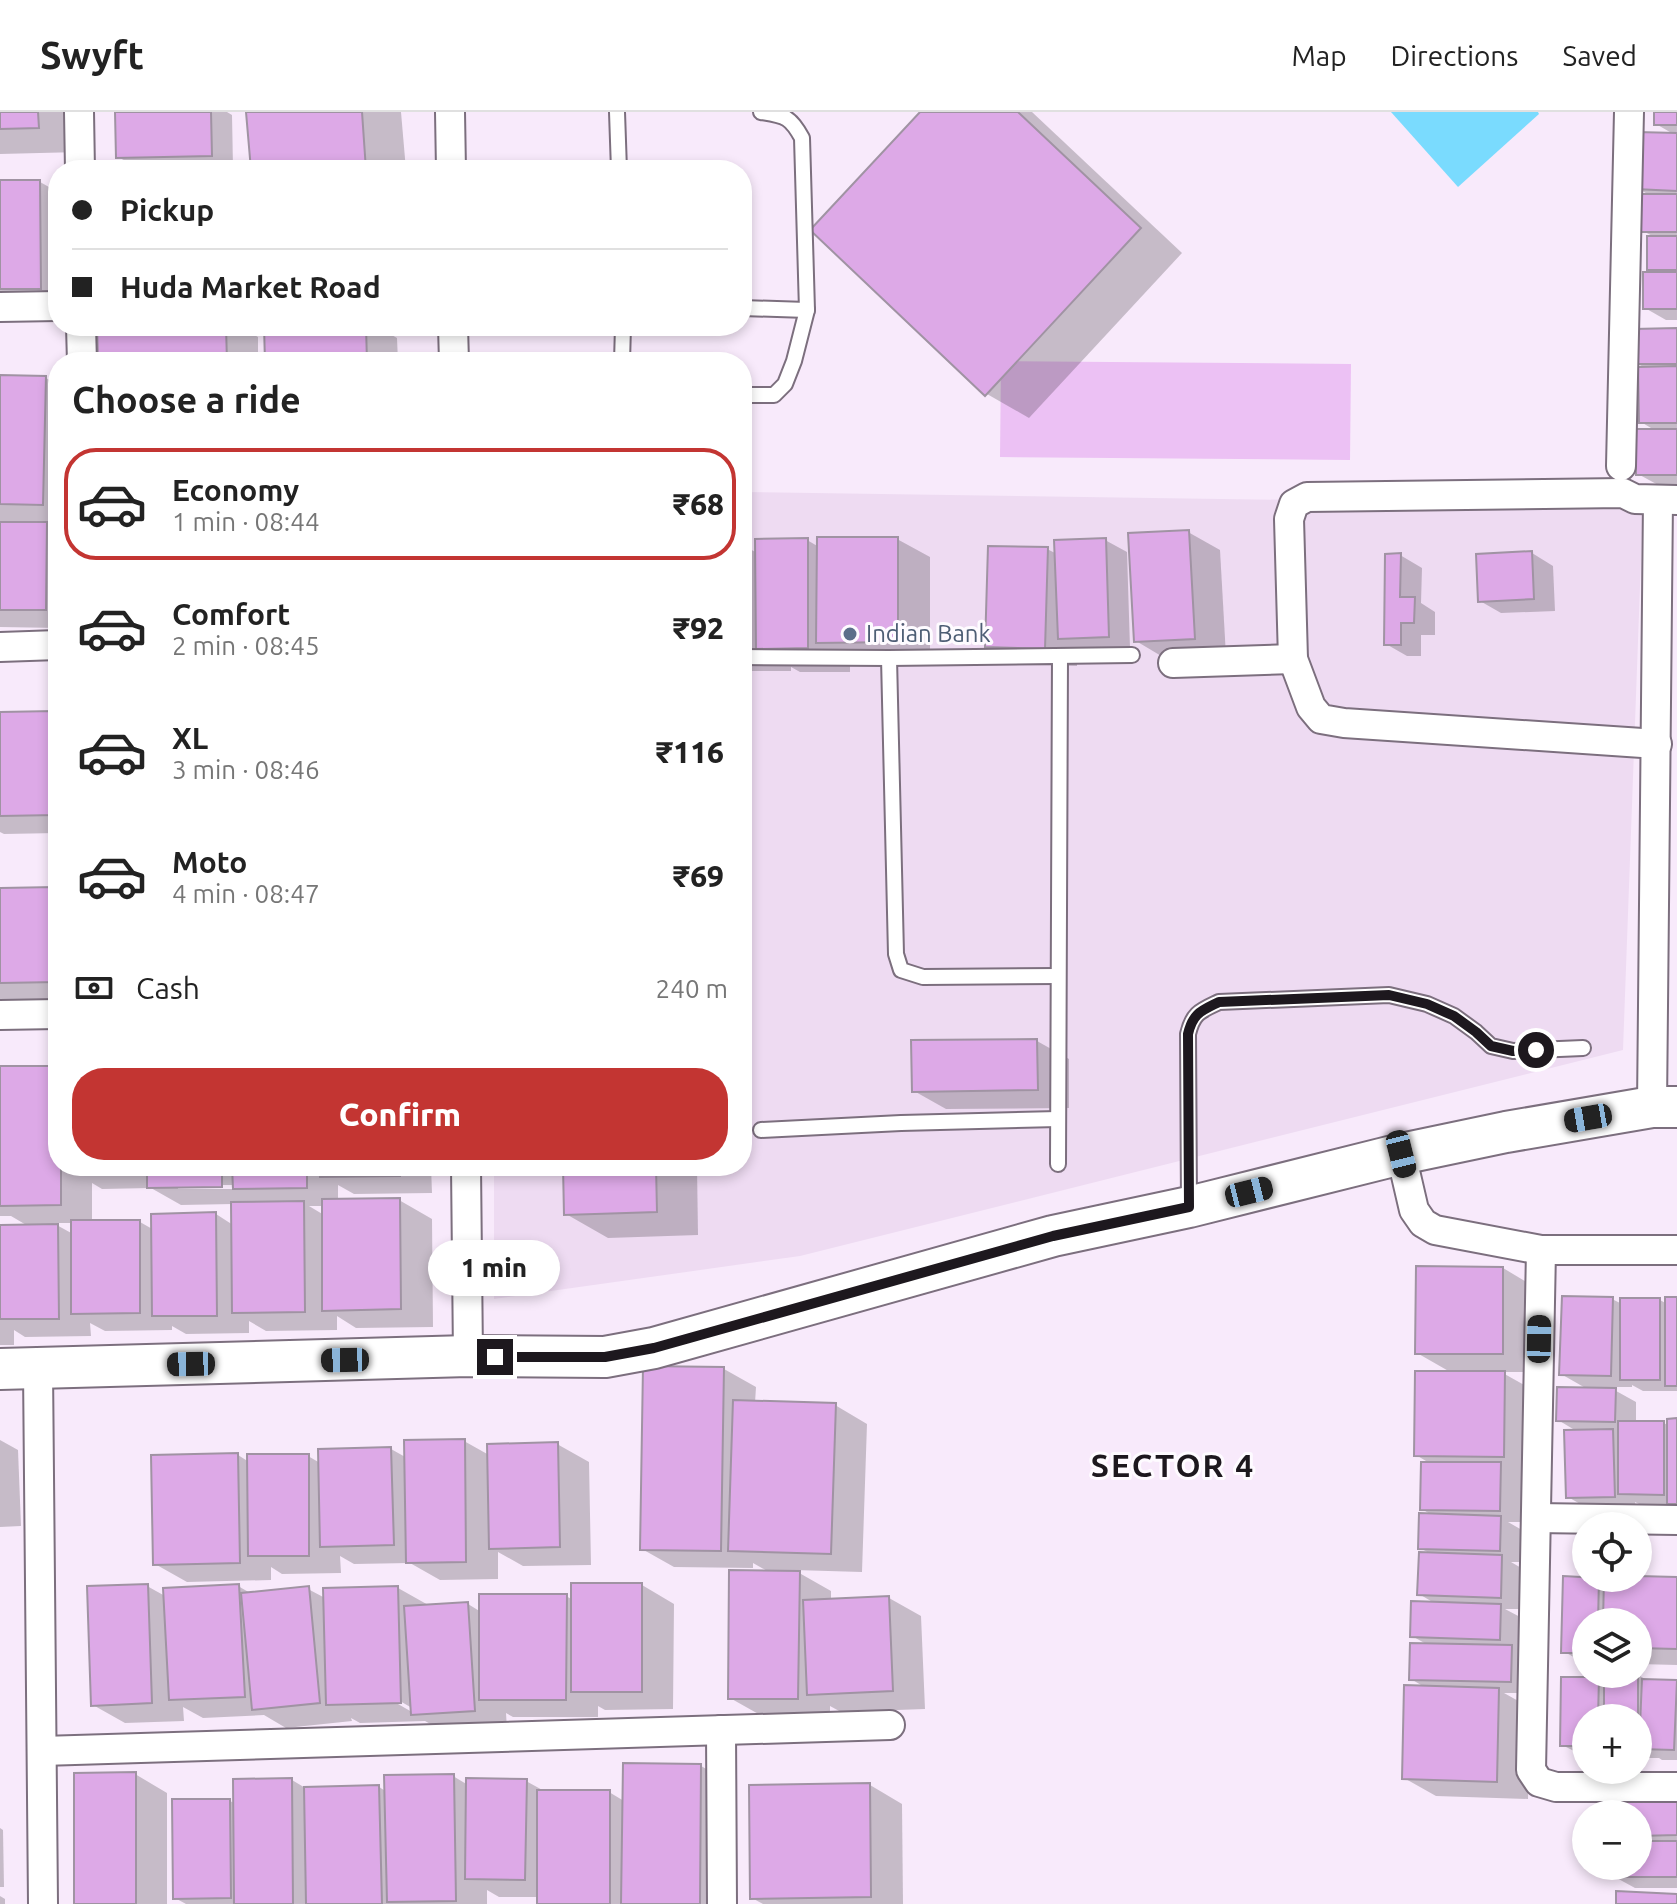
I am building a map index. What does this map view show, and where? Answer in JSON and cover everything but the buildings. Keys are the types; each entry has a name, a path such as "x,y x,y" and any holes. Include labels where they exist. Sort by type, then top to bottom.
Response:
{"street":[{"path":"79,112 80,160"},
{"path":"450,112 451,160"},
{"path":"43,1904 42,1751 19,1369 468,1356 605,1357 654,1348 1053,1236 1189,1207 1401,1154 1506,1132 1665,1107 1667,783 1657,744 1668,500 1635,499 1622,479 1629,112"},
{"path":"0,307 48,306"},
{"path":"1622,479 1307,497 1294,504 1289,519 1293,659 1311,707 1321,719 1657,744"},
{"path":"0,647 48,645"},
{"path":"1173,663 1293,659"},
{"path":"0,1015 48,1014"},
{"path":"1401,1154 1414,1210 1423,1223 1435,1230 1541,1250 1677,1250"},
{"path":"466,1176 468,1356"},
{"path":"1541,1250 1531,1770 1539,1782 1556,1787 1677,1787"},
{"path":"1536,1518 1677,1520"},
{"path":"42,1751 890,1725"},
{"path":"721,1730 722,1904"}],"lane":[{"path":"617,112 619,160"},
{"path":"752,395 774,395 785,384 807,310 802,138 794,124 784,116 761,112"},
{"path":"752,308 807,310"},
{"path":"752,657 1132,655"},
{"path":"1058,1164 1060,656"},
{"path":"889,658 896,954 901,970 923,977 1058,976"},
{"path":"1189,1207 1188,1034 1191,1022 1199,1011 1219,1002 1389,995 1427,1004 1454,1016 1491,1046 1513,1051 1583,1048"},
{"path":"761,1130 1058,1119"}],"shaded area":[{"path":"1001,361 1351,364 1350,460 1000,457"},
{"path":"752,492 1643,505 1623,1050 800,1256 494,1299 494,1176 752,1176"}],"water":[{"path":"1391,112 1538,112 1539,114 1458,187"}],"place":[{"name":"Indian Bank","path":"850,634"}],"district":[{"name":"SECTOR 4","path":"1173,1466"}],"route":[{"path":"495,1357 605,1357 654,1348 1053,1236 1189,1207 1188,1034 1191,1022 1199,1011 1219,1002 1389,995 1427,1004 1454,1016 1491,1046 1513,1051 1536,1050"}]}
